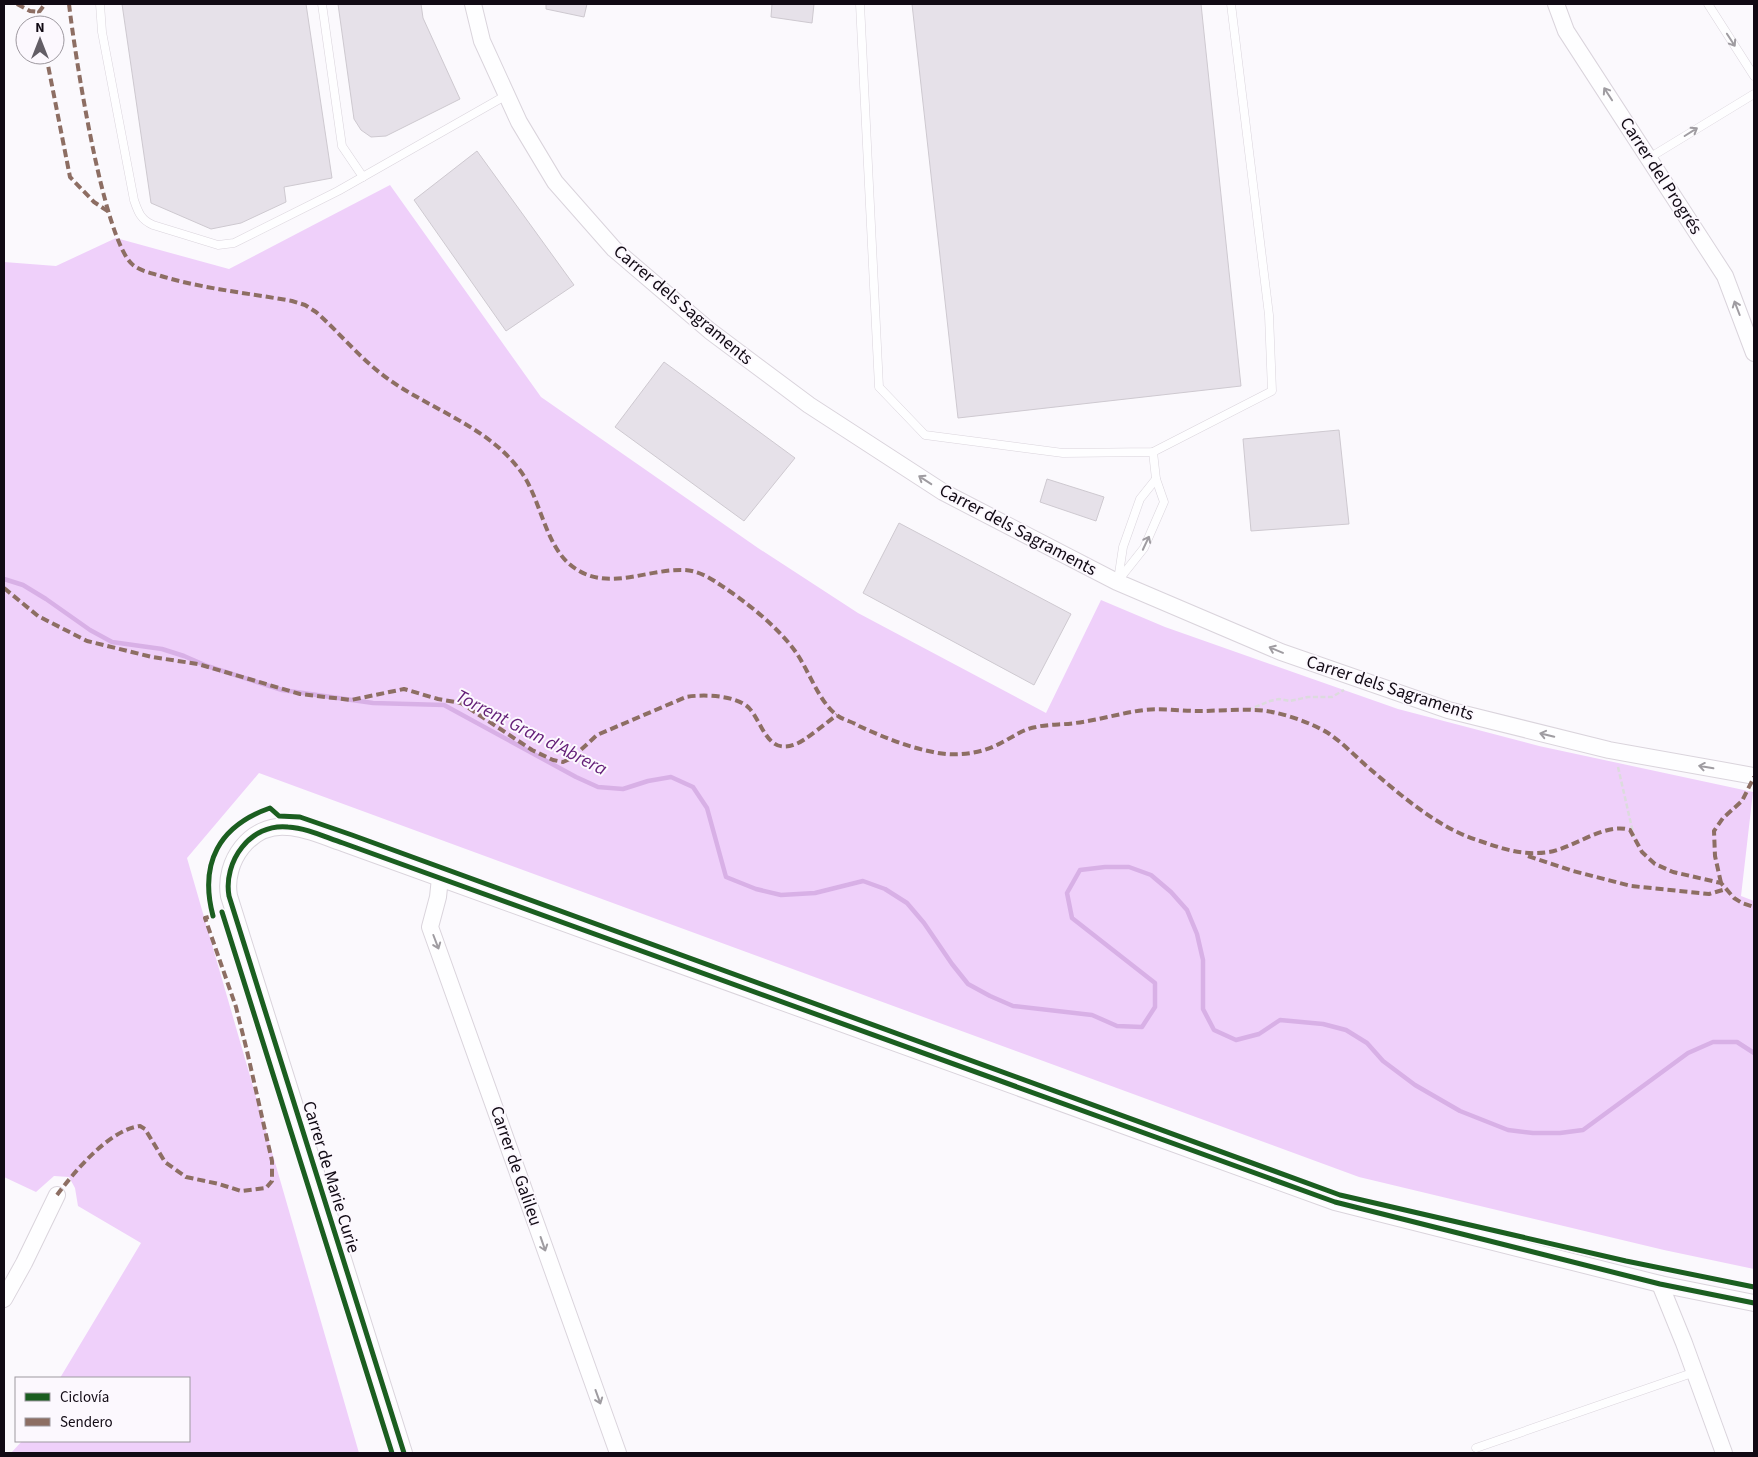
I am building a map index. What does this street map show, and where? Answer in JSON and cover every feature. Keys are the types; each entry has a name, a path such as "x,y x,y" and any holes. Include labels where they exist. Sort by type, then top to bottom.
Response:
{"street":[{"name":"Carrer dels Sagraments","path":"473,4 482,41 519,122 555,182 614,249 710,331 808,405 943,492 1117,582 1281,652 1363,681 1448,710 1614,751 1754,776"},
{"name":"Carrer del Progrés","path":"1556,4 1566,31 1725,276 1754,353"},
{"name":"Carrer de Marie Curie","path":"404,1453 228,896 231,865 238,852 258,833 278,826 302,829 440,878 1353,1208 1660,1284 1754,1303"},
{"name":"Carrer de Galileu","path":"440,878 438,897 430,928 618,1453"},
{"path":"4,1299 57,1195"},
{"path":"1660,1284 1695,1372 1724,1453"}],"lane":[{"path":"100,4 102,32 134,200 140,217 146,222 218,245 234,243 362,177 506,96"},
{"path":"322,4 342,146 362,177"},
{"path":"860,4 879,387 925,435 1064,453 1153,452 1272,391 1269,316 1232,4"},
{"path":"1708,4 1754,76"},
{"path":"1650,158 1754,94"},
{"path":"1117,582 1144,548 1164,502 1156,479 1153,452"},
{"path":"1117,582 1123,547 1137,507 1156,479"},
{"path":"1476,1448 1695,1372"}],"path":[{"path":"1248,710 1270,700 1290,701 1308,697 1332,697 1363,681"},
{"path":"1614,751 1634,837"}],"shaded area":[{"path":"390,185 541,397 758,548 858,613 1046,713 1101,600 1165,627 1398,709 1539,746 1753,792 1741,896 1754,901 1754,1269 1664,1250 1359,1177 259,773 187,858 359,1453 11,1453 21,1442 190,1442 190,1377 61,1377 141,1243 78,1206 75,1188 69,1177 54,1176 36,1192 4,1177 4,262 56,266 116,238 229,269"}],"building":[{"path":"122,4 306,4 332,178 284,187 286,202 241,223 211,229 151,203"},
{"path":"338,4 421,4 423,18 460,99 386,136 371,137 361,130 354,119"},
{"path":"546,4 587,4 584,17 546,9"},
{"path":"772,4 814,4 812,23 771,17"},
{"path":"912,4 1201,4 1241,386 958,418"},
{"path":"477,151 574,285 506,331 414,200"},
{"path":"664,362 795,458 744,521 615,427"},
{"path":"1339,430 1349,524 1251,531 1243,439"},
{"path":"1047,479 1104,497 1096,521 1040,502"},
{"path":"899,523 1071,614 1034,685 863,593"}],"waterway":[{"name":"Torrent Gran d'Abrera","path":"4,579 23,585 90,630 112,642 162,649 207,666 282,690 373,703 444,705 576,777 598,787 623,789 648,781 671,777 693,787 707,808 726,877 756,889 781,895 815,893 863,881 885,889 907,903 924,923 968,984 1013,1006 1092,1015 1117,1026 1142,1027 1155,1007 1155,983 1072,918 1067,893 1080,870 1129,867 1151,875 1171,892 1187,910 1197,934 1203,960 1203,1009 1214,1030 1236,1040 1259,1034 1280,1020 1323,1024 1346,1030 1367,1043 1383,1061 1415,1085 1460,1111 1508,1130 1533,1133 1560,1133 1583,1130 1688,1053 1713,1042 1737,1042 1754,1053"}],"marked path":[{"path":"17,4 30,11 39,12"},
{"path":"39,15 39,12 45,4"},
{"path":"69,4 84,100 101,183 111,220 122,249 133,265 146,272 193,284 292,301 305,305 316,312 362,357 391,381 476,430 506,454 527,481 557,549 565,560 576,569 589,575 615,579 688,570 711,579 750,606 779,632 795,651 825,703 840,717 877,734 923,750 942,754 968,754 993,747 1031,728 1084,722 1144,710 1247,710 1282,714 1328,733 1408,801 1435,820 1465,835 1505,849 1540,853 1559,850 1600,832 1620,828 1630,830 1642,852 1655,864 1673,872 1721,883 1734,898 1754,907"},
{"path":"48,65 70,177 94,202 109,212"},
{"path":"4,588 38,616 87,641 152,657 198,664 300,694 351,700 404,689 438,699 461,703 532,750 553,760 563,762 572,758 597,735 686,697 719,696 736,700 749,708 772,742 778,746 786,747 805,739 837,715"},
{"path":"1721,883 1715,856 1714,831 1723,818 1742,801 1754,777"},
{"path":"1528,856 1573,871 1631,886 1709,894 1726,889"},
{"path":"57,1195 83,1164 105,1143 128,1129 140,1126 145,1129 165,1162 186,1177 241,1191 266,1188 272,1181 272,1161 236,1007 205,918 216,915"}],"cycle path":[{"path":"213,916 209,897 209,879 211,863 217,849 226,836 238,825 270,808 279,816 300,817 352,835 1340,1195 1626,1261 1754,1287"},
{"path":"404,1453 229,896 230,870 242,847 262,831 274,827 288,827 316,833 1335,1202 1660,1284 1754,1303"},
{"path":"222,912 392,1453"}]}
